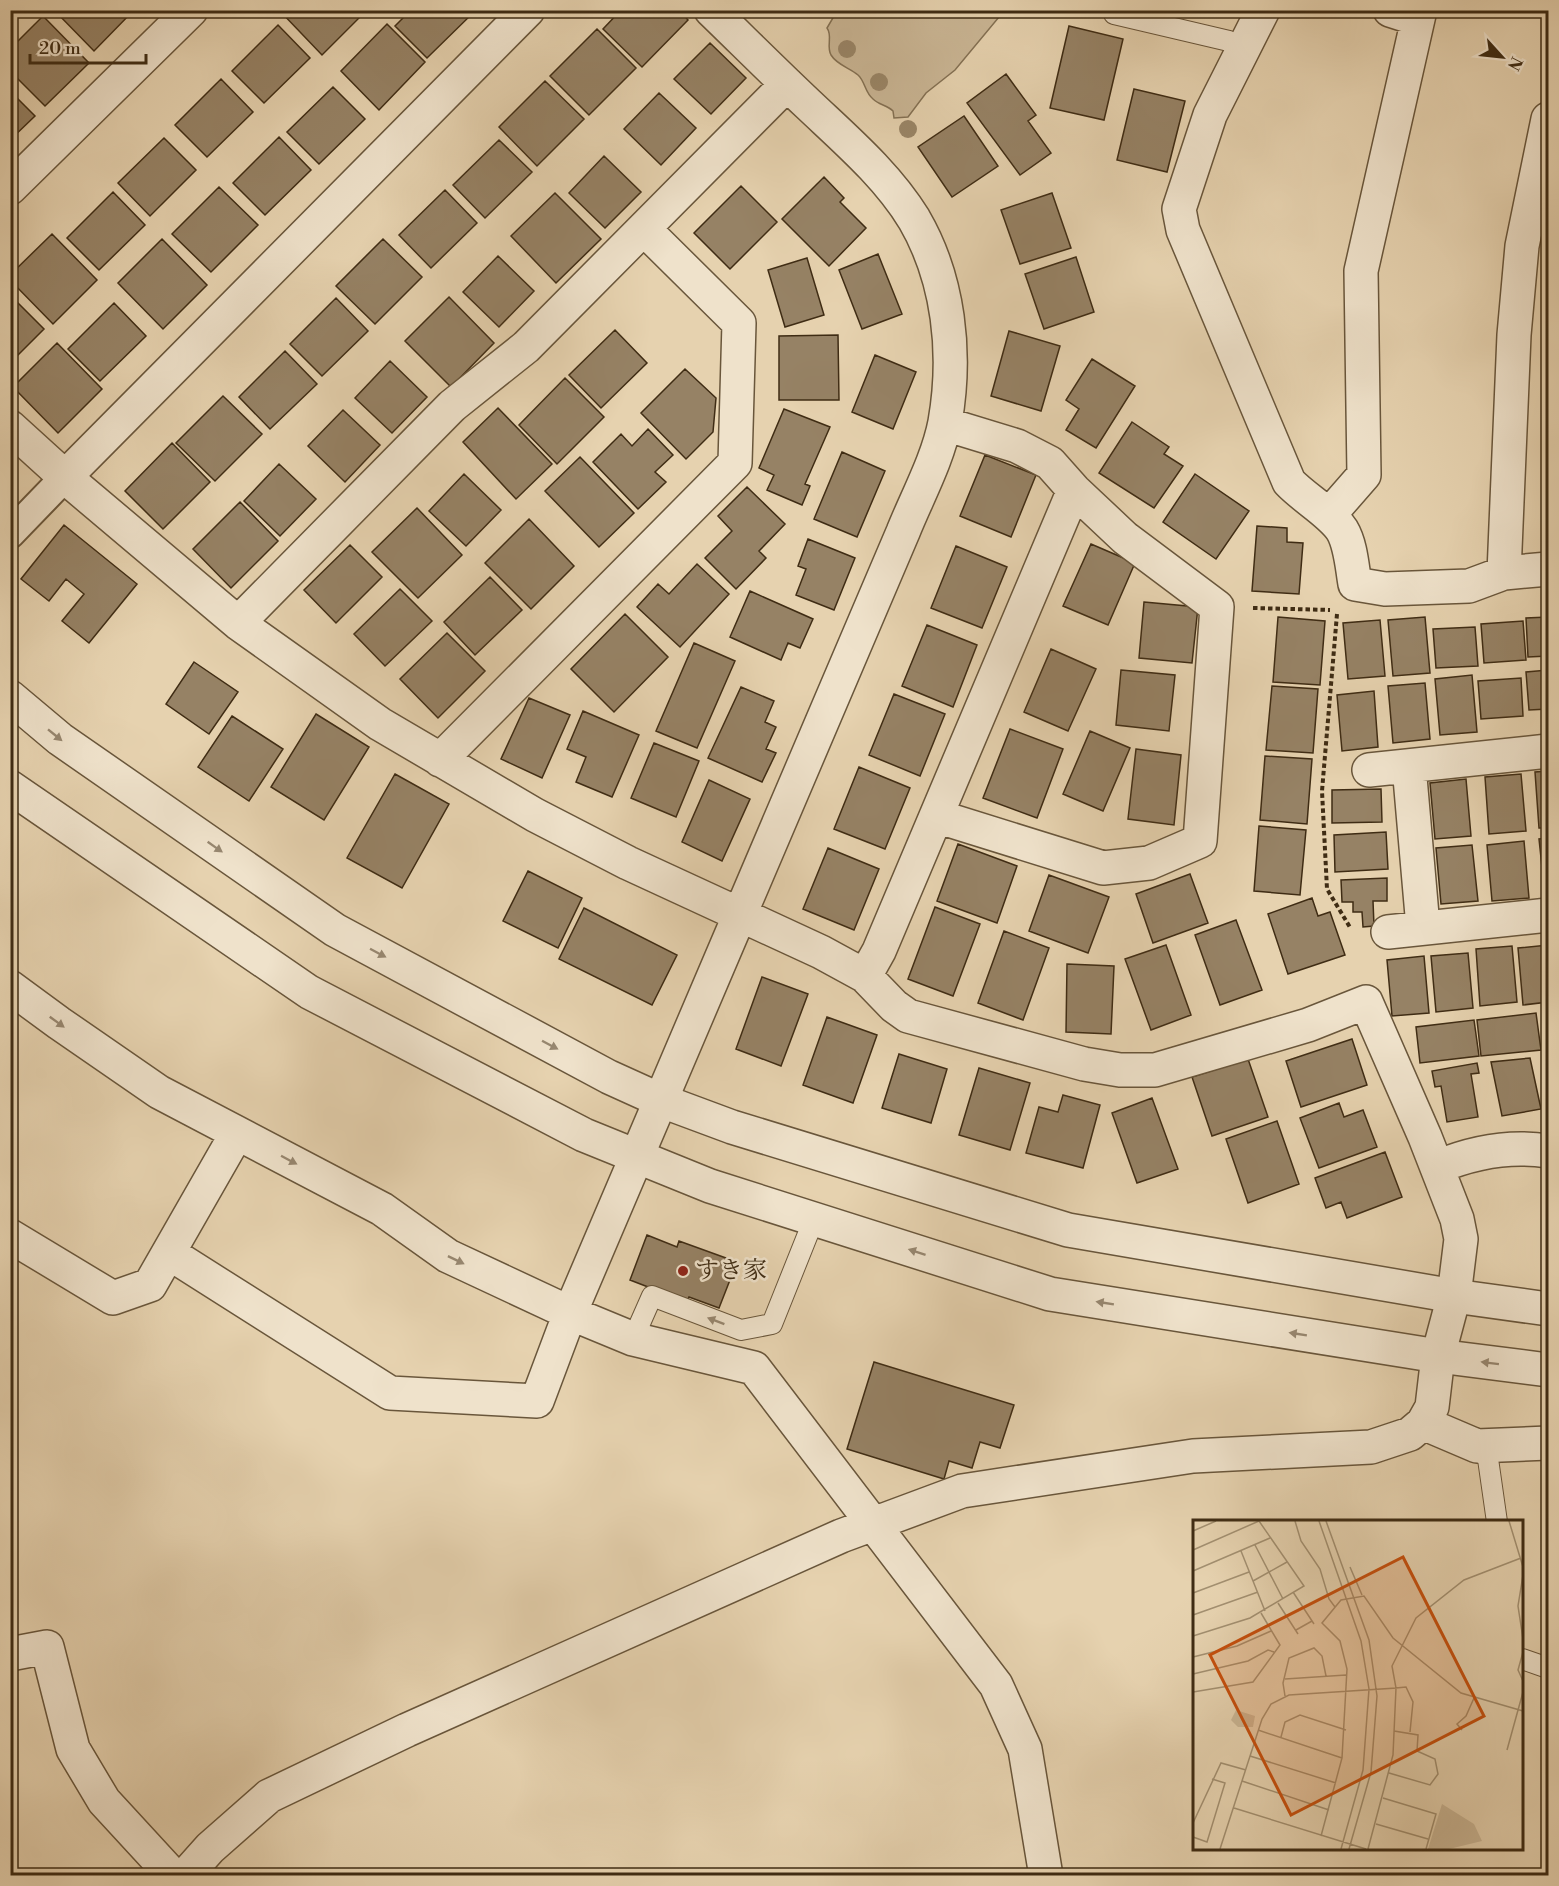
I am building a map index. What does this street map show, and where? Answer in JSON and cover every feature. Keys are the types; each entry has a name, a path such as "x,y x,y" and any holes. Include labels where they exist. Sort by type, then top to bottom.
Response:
{"street":[{"path":"10,188 191,10"},
{"path":"10,534 528,10"},
{"path":"169,1253 390,1393 537,1401 570,1314 903,532 945,424 951,351 940,280 930,249 913,218 860,153 711,10"},
{"path":"1263,10 1210,115 1179,209 1183,230 1289,482 1307,500 1329,515 1342,530 1351,555 1355,584 1385,589 1469,586 1504,573 1548,569"},
{"path":"1329,515 1364,475 1361,271 1409,13"},
{"path":"238,622 452,406 526,347 787,84"},
{"path":"1504,573 1514,335 1522,246 1548,119"},
{"path":"440,760 735,463 739,323 644,229"},
{"path":"936,816 1103,868 1149,863 1200,841 1217,607 1125,538 1074,490 1050,463 1017,446 945,424"},
{"path":"10,427 65,477 238,622 380,724 535,814 628,863 821,952 865,976 894,1006 908,1016 1084,1064 1120,1070 1155,1070 1308,1025 1366,1002 1437,1167 1457,1219 1461,1239 1454,1296 1438,1356 1432,1407 1423,1423 1410,1434 1371,1447 1193,1456 962,1491 841,1536 418,1725 269,1796 210,1848 185,1875"},
{"path":"865,976 879,951 1074,490"},
{"path":"10,697 60,739 335,930 609,1077 662,1101 732,1127 1068,1230 1454,1296 1548,1309"},
{"path":"1369,770 1548,751"},
{"path":"1409,766 1423,927"},
{"path":"10,787 309,992 584,1135 710,1186 1050,1294 1438,1356 1548,1370"},
{"path":"1388,932 1548,915"},
{"path":"10,987 159,1092 382,1209 448,1256 570,1314 633,1339 754,1368 996,1685 1025,1749 1046,1875"},
{"path":"10,1236 113,1298 150,1285 237,1133"},
{"path":"1437,1167 1461,1156 1495,1150 1527,1147 1548,1151"},
{"path":"1423,1423 1477,1446 1548,1443"},
{"path":"10,1654 47,1647 73,1749 104,1801 173,1875"}],"lane":[{"path":"1114,14 1229,41 1244,49"},
{"path":"633,1339 652,1296 741,1330 772,1324 814,1219"},
{"path":"1477,1446 1488,1459 1497,1520"},
{"path":"1523,1660 1548,1668"}],"path":[{"path":"1217,607 1337,610 1323,791 1327,889 1353,932"}],"shaded area":[{"path":"837,11 1004,11 955,70 926,93 908,117 894,118 893,111 870,96 858,75 831,55 827,28"}],"building":[{"path":"54,10 134,10 94,51"},
{"path":"279,10 366,10 366,11 322,55"},
{"path":"411,10 471,10 473,13 427,58 395,26"},
{"path":"621,10 679,10 688,20 642,67 603,29"},
{"path":"43,16 89,63 45,106 10,71 10,49"},
{"path":"387,24 425,62 379,110 341,71"},
{"path":"278,25 310,58 264,103 232,71"},
{"path":"1069,26 1123,39 1104,120 1050,108"},
{"path":"597,29 636,68 589,115 550,76"},
{"path":"710,43 746,78 711,114 674,79"},
{"path":"1006,74 1036,115 1028,121 1051,153 1020,175 967,103"},
{"path":"221,79 253,112 207,157 175,125"},
{"path":"545,81 584,119 537,166 499,127"},
{"path":"333,87 365,119 319,164 287,132"},
{"path":"1134,89 1185,101 1167,172 1117,160"},
{"path":"10,91 35,116 10,140"},
{"path":"659,93 696,128 661,165 624,129"},
{"path":"964,116 998,166 952,197 918,147"},
{"path":"279,137 311,170 265,215 233,183"},
{"path":"164,138 196,170 150,216 118,183"},
{"path":"499,140 532,172 485,218 453,185"},
{"path":"604,156 641,192 605,228 569,193"},
{"path":"824,177 844,198 840,202 866,228 829,266 782,219"},
{"path":"741,186 777,222 730,269 694,233"},
{"path":"219,187 258,225 211,272 172,234"},
{"path":"445,190 477,223 431,268 399,235"},
{"path":"113,192 145,225 99,270 67,238"},
{"path":"555,193 601,239 556,283 511,236"},
{"path":"1052,193 1071,248 1020,264 1001,210"},
{"path":"52,234 97,280 53,324 10,280 10,275"},
{"path":"162,239 207,285 163,329 118,283"},
{"path":"383,239 422,277 375,324 336,286"},
{"path":"878,254 902,314 862,329 839,270"},
{"path":"498,256 534,291 499,327 463,292"},
{"path":"1076,257 1094,312 1044,329 1025,274"},
{"path":"807,258 824,315 785,327 768,270"},
{"path":"10,295 44,329 10,363"},
{"path":"449,297 494,343 451,387 405,341"},
{"path":"336,298 368,331 322,376 290,344"},
{"path":"114,303 146,336 100,381 68,349"},
{"path":"615,330 647,363 601,408 569,375"},
{"path":"1009,331 1060,346 1041,411 991,396"},
{"path":"838,335 839,400 779,400 779,336"},
{"path":"57,343 102,389 58,433 13,387"},
{"path":"285,351 317,384 270,429 239,397"},
{"path":"875,355 916,372 893,429 852,412"},
{"path":"1092,359 1135,386 1096,448 1066,430 1079,409 1066,400"},
{"path":"390,361 427,397 392,433 355,398"},
{"path":"685,369 716,398 713,432 686,459 641,413"},
{"path":"565,378 604,417 557,464 519,425"},
{"path":"223,396 262,434 215,481 176,443"},
{"path":"498,408 552,464 516,499 463,442"},
{"path":"784,409 830,427 805,484 810,486 802,505 767,490 774,475 759,468"},
{"path":"343,410 380,445 345,482 308,446"},
{"path":"1132,422 1169,447 1164,454 1183,466 1154,508 1099,473"},
{"path":"648,429 673,455 655,472 666,482 638,509 593,462 621,434 632,446"},
{"path":"172,443 210,482 163,529 125,491"},
{"path":"842,452 885,471 857,537 814,519"},
{"path":"985,455 1036,475 1011,537 960,516"},
{"path":"580,457 634,513 599,547 545,491"},
{"path":"279,464 316,499 280,536 244,501"},
{"path":"464,474 501,510 466,546 429,511"},
{"path":"1195,474 1249,511 1216,559 1163,522"},
{"path":"747,487 785,524 759,551 766,558 736,589 705,558 732,531 718,516"},
{"path":"240,502 278,541 231,588 193,549"},
{"path":"417,508 462,555 418,598 372,552"},
{"path":"529,519 574,566 531,609 485,563"},
{"path":"64,525 137,584 89,643 62,621 84,594 66,579 49,601 21,579"},
{"path":"1257,526 1287,528 1287,542 1303,543 1299,594 1252,591"},
{"path":"808,539 855,558 834,610 796,595 806,569 798,566"},
{"path":"1091,544 1135,563 1108,625 1063,606"},
{"path":"350,545 382,577 336,623 304,590"},
{"path":"956,546 1007,567 982,628 931,608"},
{"path":"697,564 729,594 680,647 637,607 658,584 669,594"},
{"path":"490,577 522,610 475,655 444,622"},
{"path":"400,589 432,621 385,666 354,634"},
{"path":"750,591 813,619 800,648 788,643 781,660 730,637"},
{"path":"1144,602 1198,607 1192,663 1139,658"},
{"path":"625,614 668,657 614,712 571,669"},
{"path":"1278,617 1325,621 1320,685 1273,682"},
{"path":"1425,617 1430,673 1393,676 1388,620"},
{"path":"1548,617 1548,656 1528,657 1526,618"},
{"path":"1380,620 1385,676 1348,679 1343,623"},
{"path":"1523,621 1526,660 1484,663 1481,624"},
{"path":"927,625 977,645 953,707 902,686"},
{"path":"1475,627 1478,666 1436,668 1433,629"},
{"path":"447,633 485,671 438,718 400,679"},
{"path":"694,643 735,661 697,748 656,731"},
{"path":"1051,649 1096,669 1068,731 1024,712"},
{"path":"194,662 238,692 209,734 166,704"},
{"path":"1121,670 1175,675 1169,731 1116,725"},
{"path":"1548,670 1548,709 1529,710 1526,672"},
{"path":"1472,675 1477,732 1440,735 1435,679"},
{"path":"1521,678 1523,716 1481,719 1478,681"},
{"path":"1425,683 1430,739 1393,743 1388,686"},
{"path":"1272,686 1318,689 1313,753 1266,750"},
{"path":"741,687 774,701 765,722 776,727 766,749 776,753 762,782 708,758"},
{"path":"1374,691 1378,747 1342,751 1337,695"},
{"path":"894,694 945,714 920,776 869,755"},
{"path":"529,698 570,715 542,778 501,759"},
{"path":"583,711 639,735 612,797 576,782 586,757 567,749"},
{"path":"316,714 369,747 324,820 271,787"},
{"path":"232,716 283,749 249,801 198,767"},
{"path":"1010,729 1063,749 1037,818 983,798"},
{"path":"1090,731 1130,748 1103,811 1063,794"},
{"path":"654,743 699,761 676,817 631,798"},
{"path":"1136,749 1181,755 1174,825 1128,819"},
{"path":"1265,756 1312,759 1307,824 1260,820"},
{"path":"859,767 910,788 885,849 834,829"},
{"path":"1548,771 1548,828 1539,828 1535,772"},
{"path":"395,774 449,804 402,888 347,858"},
{"path":"1521,774 1526,831 1489,834 1485,777"},
{"path":"1466,779 1471,836 1435,839 1430,783"},
{"path":"709,780 750,799 722,861 682,842"},
{"path":"1381,789 1382,822 1332,823 1332,790"},
{"path":"1259,826 1306,830 1300,895 1254,891"},
{"path":"1386,832 1388,869 1335,872 1334,835"},
{"path":"1548,838 1548,895 1545,896 1539,839"},
{"path":"1524,841 1529,898 1492,901 1487,845"},
{"path":"958,844 1017,866 997,923 937,901"},
{"path":"1472,845 1478,901 1441,904 1436,848"},
{"path":"828,848 879,869 854,930 803,909"},
{"path":"528,871 582,898 558,948 503,921"},
{"path":"1190,874 1208,923 1153,943 1136,894"},
{"path":"1049,875 1109,897 1088,953 1029,931"},
{"path":"1387,878 1387,901 1373,901 1374,926 1363,927 1362,912 1353,912 1353,902 1342,902 1341,880"},
{"path":"1312,898 1318,916 1330,912 1345,955 1288,974 1268,914"},
{"path":"935,907 980,924 953,996 908,979"},
{"path":"584,908 677,955 652,1005 559,959"},
{"path":"1236,920 1262,990 1220,1005 1195,935"},
{"path":"1004,931 1049,948 1023,1020 978,1003"},
{"path":"1166,945 1191,1015 1151,1030 1125,959"},
{"path":"1548,945 1548,1002 1523,1005 1518,948"},
{"path":"1512,946 1517,1002 1480,1006 1476,949"},
{"path":"1468,953 1473,1008 1436,1012 1431,956"},
{"path":"1424,956 1429,1013 1392,1016 1387,960"},
{"path":"1067,964 1114,966 1111,1034 1066,1032"},
{"path":"762,977 808,994 781,1066 736,1049"},
{"path":"1536,1013 1541,1050 1481,1056 1477,1020"},
{"path":"827,1017 877,1035 853,1103 803,1085"},
{"path":"1474,1020 1479,1056 1420,1063 1416,1027"},
{"path":"1352,1039 1367,1085 1301,1107 1286,1061"},
{"path":"899,1054 947,1069 931,1123 882,1108"},
{"path":"1530,1058 1541,1109 1502,1116 1491,1062"},
{"path":"1248,1059 1268,1117 1212,1136 1192,1077"},
{"path":"1477,1063 1479,1073 1471,1074 1478,1117 1447,1122 1441,1086 1435,1087 1432,1071"},
{"path":"979,1068 1030,1083 1010,1150 959,1135"},
{"path":"1063,1095 1100,1105 1083,1168 1026,1153 1039,1107 1058,1112"},
{"path":"1152,1098 1178,1169 1137,1183 1112,1113"},
{"path":"1339,1103 1344,1117 1363,1110 1377,1147 1319,1168 1300,1118"},
{"path":"1277,1121 1299,1184 1248,1203 1226,1139"},
{"path":"1385,1152 1402,1197 1347,1218 1341,1202 1326,1208 1315,1178"},
{"name":"すき家","path":"647,1235 677,1247 679,1241 737,1262 719,1308 689,1297 687,1302 630,1280"},
{"path":"874,1362 1014,1405 1000,1448 980,1442 972,1468 949,1461 944,1479 847,1449"}],"place":[{"name":"すき家","path":"683,1271"}]}
